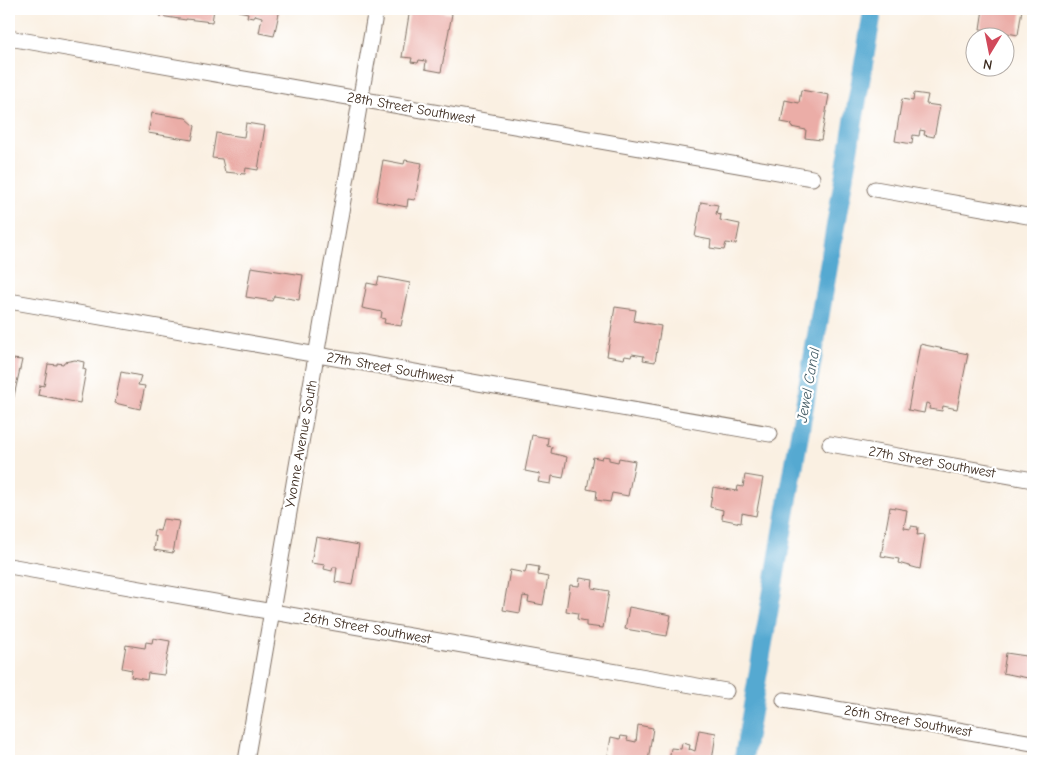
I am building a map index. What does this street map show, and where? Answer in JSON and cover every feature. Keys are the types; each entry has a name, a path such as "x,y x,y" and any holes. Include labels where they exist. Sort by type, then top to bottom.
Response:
{"street":[{"name":"Yvonne Avenue South","path":"246,761 376,9"},
{"name":"28th Street Southwest","path":"9,38 812,178"},
{"path":"876,189 1033,217"},
{"name":"27th Street Southwest","path":"9,301 770,434"},
{"name":"27th Street Southwest","path":"830,444 1033,480"},
{"name":"26th Street Southwest","path":"9,566 726,691"},
{"name":"26th Street Southwest","path":"784,700 1033,743"}],"building":[{"path":"161,9 214,9 212,22 160,16"},
{"path":"239,9 280,9 274,36 259,33 262,17 255,15 254,18 247,17 248,13 238,11"},
{"path":"410,9 452,14 441,72 425,69 426,61 411,62 412,58 402,57"},
{"path":"983,9 1022,9 1018,35 1014,34 1014,28 980,28"},
{"path":"801,90 829,95 821,140 805,138 806,130 791,127 792,124 781,122 785,100 799,103"},
{"path":"914,93 928,95 926,104 940,106 934,137 924,135 925,131 920,130 919,136 913,135 912,144 895,141 902,99 913,101"},
{"path":"152,113 186,118 195,126 192,140 148,133"},
{"path":"246,123 265,126 258,170 246,168 245,174 225,172 222,159 212,158 216,133 244,137"},
{"path":"383,160 404,164 405,160 422,163 415,200 408,199 407,207 376,201"},
{"path":"701,202 718,205 716,214 721,215 720,220 740,224 736,244 726,243 724,250 710,248 711,240 695,237"},
{"path":"251,267 303,275 299,300 274,296 272,301 246,297"},
{"path":"379,277 410,283 401,326 384,323 385,319 381,318 382,312 362,308 367,283 377,285"},
{"path":"615,307 636,310 634,321 661,326 655,362 643,360 644,356 632,354 631,357 625,356 624,359 607,356"},
{"path":"920,344 968,354 957,409 943,406 942,411 929,409 930,404 926,403 924,413 908,410"},
{"path":"9,360 22,360 12,405 9,405"},
{"path":"75,360 84,362 83,369 86,370 80,403 38,395 40,385 44,386 48,364 57,365 57,363 63,364 64,362"},
{"path":"121,372 141,376 138,385 145,386 140,409 115,403"},
{"path":"532,435 548,438 547,446 552,447 551,453 567,457 563,478 552,476 551,484 538,482 540,474 525,471"},
{"path":"603,456 618,462 619,458 635,461 628,496 612,493 610,502 596,500 597,491 587,489 593,457 602,459"},
{"path":"745,475 763,478 756,516 742,513 741,523 722,519 723,510 710,507 713,487 737,491 738,486 743,487"},
{"path":"890,507 907,510 904,528 918,527 917,535 924,534 925,536 920,569 898,563 899,559 881,556"},
{"path":"163,519 179,521 173,553 154,550 156,537 153,536 154,530 160,531"},
{"path":"316,537 359,545 352,585 335,582 337,567 333,567 332,571 324,569 325,565 311,563"},
{"path":"527,565 539,567 538,575 548,577 543,605 528,602 529,597 523,596 520,613 503,610 510,570 525,573"},
{"path":"580,578 593,580 592,588 609,591 603,628 586,626 586,621 577,619 578,613 566,611 570,585 579,586"},
{"path":"629,607 671,615 667,636 625,629"},
{"path":"153,638 170,641 164,675 148,673 147,680 131,677 132,670 122,668 126,645 145,648 146,642 152,643"},
{"path":"1006,653 1033,657 1033,679 1003,673"},
{"path":"638,725 653,728 648,761 607,761 611,737 620,739 621,736 628,737 627,740 636,742"},
{"path":"699,730 716,733 712,761 669,761 671,748 681,749 682,743 690,745 689,750 695,751"}],"waterway":[{"name":"Jewel Canal","path":"743,761 873,9"}]}
